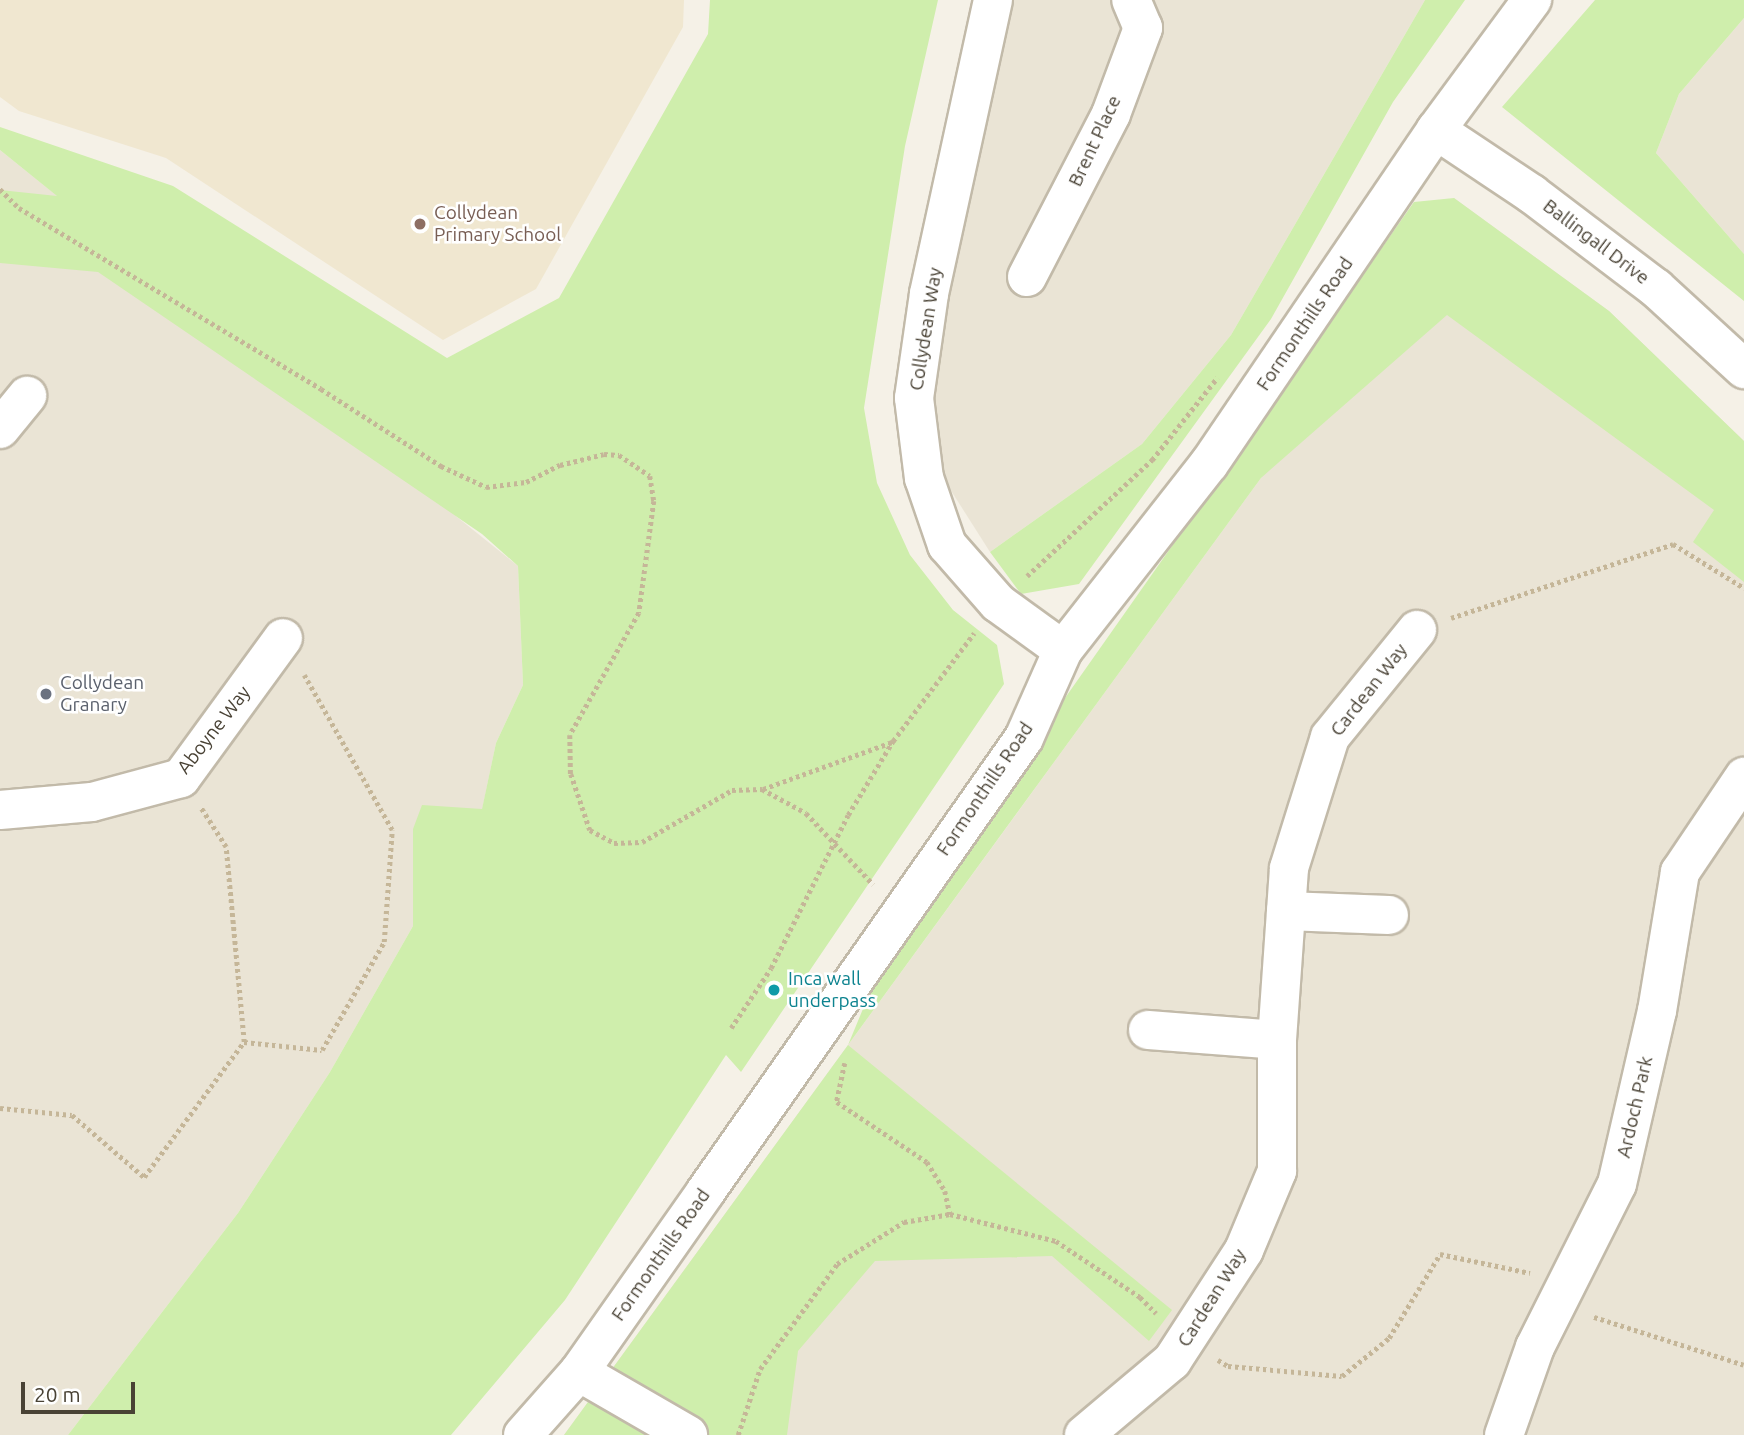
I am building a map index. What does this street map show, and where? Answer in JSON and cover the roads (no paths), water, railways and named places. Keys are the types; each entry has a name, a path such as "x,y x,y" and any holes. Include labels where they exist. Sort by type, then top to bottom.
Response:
{"street":[{"name":"Collydean Way","path":"993,0 929,294 914,398 924,478 947,545 998,603 1063,650"},
{"name":"Brent Place","path":"1027,277 1111,114 1143,28 1132,0"},
{"name":"Formonthills Road","path":"523,1435 579,1372 1024,738 1063,650 1209,464 1436,130 1532,0"},
{"name":"Ballingall Drive","path":"1436,130 1532,194 1656,288 1744,369"},
{"path":"0,429 27,396"},
{"name":"Cardean Way","path":"1084,1435 1172,1361 1244,1251 1277,1171 1277,1040 1289,868 1330,737 1417,630"},
{"name":"Aboyne Way","path":"0,810 92,802 181,778 283,638"},
{"name":"Ardoch Park","path":"1504,1435 1535,1347 1617,1184 1657,1011 1680,872 1744,777"},
{"path":"1286,911 1389,915"},
{"path":"1148,1030 1277,1040"},
{"path":"579,1372 688,1435"}],"place":[{"name":"Collydean Primary School","path":"420,224"},
{"name":"Collydean Granary","path":"46,694"},
{"name":"Inca wall underpass","path":"774,990"}]}
